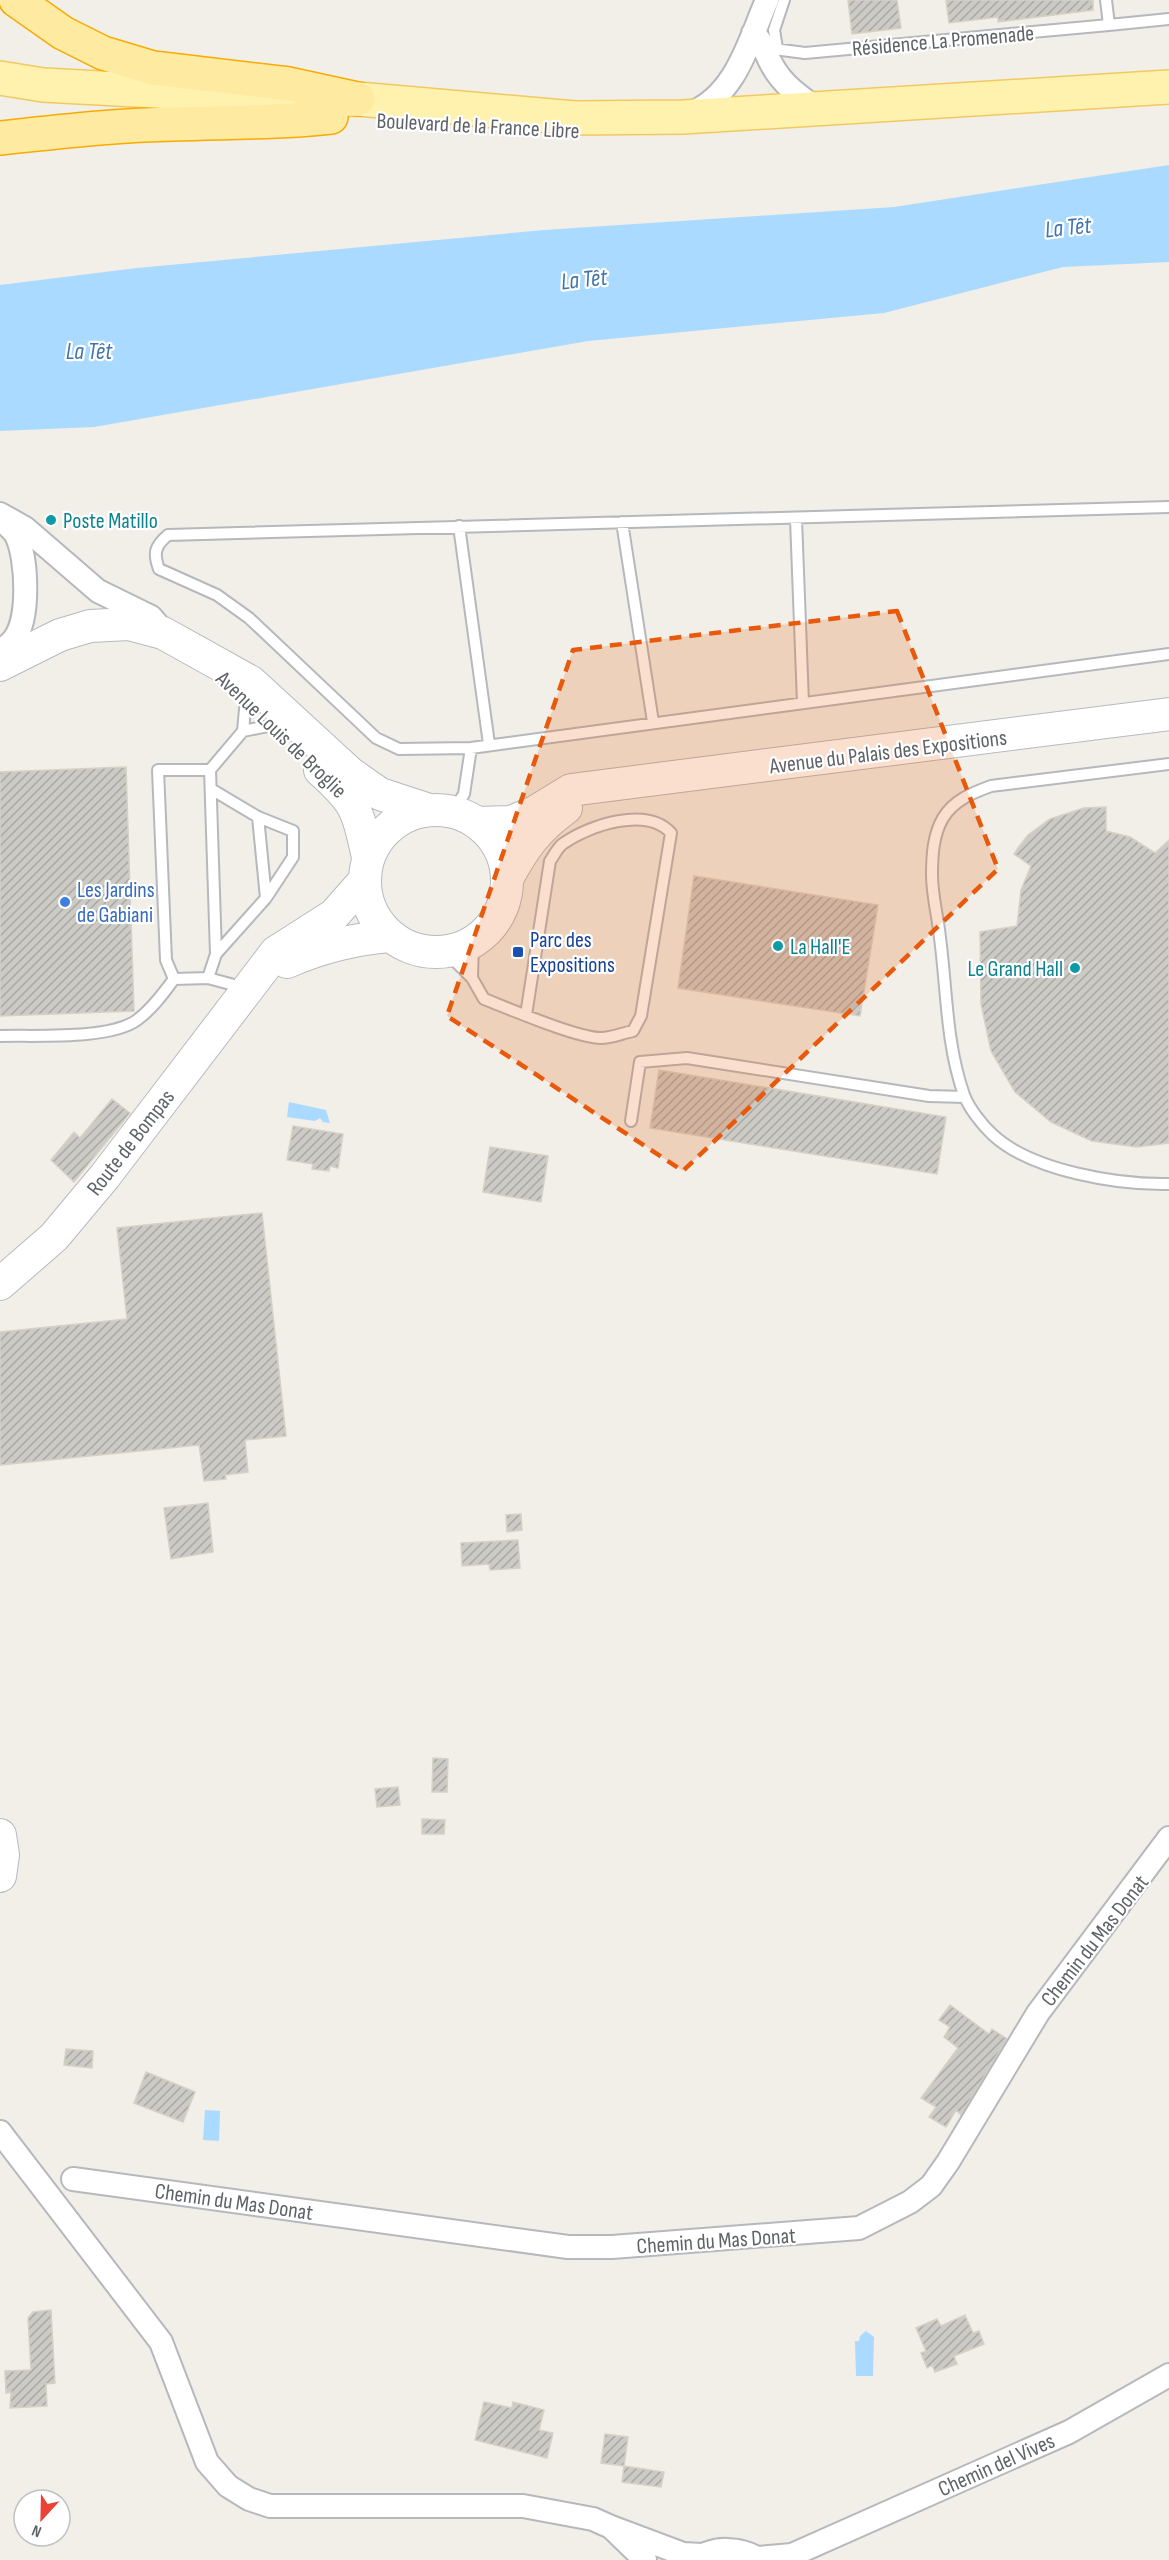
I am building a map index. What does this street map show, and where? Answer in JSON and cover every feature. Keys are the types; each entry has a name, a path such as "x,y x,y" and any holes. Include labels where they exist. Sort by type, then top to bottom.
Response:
{"highway":[{"path":"16,0 63,33 103,53 153,68 289,84 358,99"},
{"path":"0,138 80,129 174,124 277,123 331,117"}],"main road":[{"name":"Boulevard de la France Libre","path":"0,78 43,85 324,100 358,99 575,118 683,117 1169,87"},
{"name":"Boulevard de la France Libre","path":"0,92 81,101 574,131 703,129 837,118 954,102"},
{"name":"Avenue Louis de Broglie","path":"0,665 60,635 90,626 129,624 163,633 251,682 350,773 380,794 453,815"},
{"name":"Avenue Louis de Broglie","path":"196,651 346,794 358,813 366,868"},
{"name":"Avenue du Palais des Expositions","path":"453,815 511,822 535,812 571,790 1169,714"},
{"name":"Avenue du Palais des Expositions","path":"507,879 523,850 542,825 576,801 607,787"},
{"path":"409,814 453,815 493,838 503,857 507,879 506,897 499,915 488,930 460,947 426,952 406,947 390,936 376,920 367,901 366,868 377,839 391,824 409,814"},
{"name":"Route de Bompas","path":"0,1284 54,1237 105,1176 276,952 334,915 366,868"},
{"name":"Route de Bompas","path":"249,989 283,964 319,948 350,940 390,936"},
{"path":"0,1835 3,1855 0,1876"}],"street":[{"path":"766,0 765,43 770,63 794,92 816,108"},
{"path":"683,117 702,110 728,84 739,67 765,43"},
{"path":"0,514 25,528 98,591 151,617 163,633"},
{"path":"0,518 16,535 24,559 25,583 21,624 14,639 0,651"},
{"name":"Chemin du Mas Donat","path":"73,2179 568,2247 612,2247 858,2228 910,2202 931,2186 948,2163 1038,2013 1169,1838"},
{"path":"0,2132 161,2342 207,2462 228,2486 249,2499 270,2506 523,2506 593,2519 683,2554 698,2557 721,2549 740,2550 759,2559"},
{"name":"Chemin del Vives","path":"759,2559 812,2552 1069,2432 1156,2385 1169,2375"},
{"path":"610,2527 645,2560"}],"lane":[{"path":"765,43 774,30 784,0"},
{"path":"1107,0 1109,25"},
{"name":"Résidence La Promenade","path":"765,43 805,53 1169,18"},
{"path":"1169,507 168,535 157,544 154,557 159,569 216,595 249,618 376,738 399,749 471,748 1169,654"},
{"path":"796,519 803,703"},
{"path":"622,522 653,722"},
{"path":"459,526 489,744"},
{"path":"208,978 216,954 210,770 243,731 246,698"},
{"path":"243,731 273,725"},
{"path":"453,815 464,794 471,748"},
{"path":"1169,764 991,786 968,794 943,818 933,841 932,877 951,1050 965,1097 993,1136 1023,1154 1102,1181 1138,1185 1169,1184"},
{"path":"174,979 166,960 158,770 210,770"},
{"path":"211,789 258,817 293,831 293,857 266,898 216,954"},
{"path":"258,817 266,898"},
{"path":"460,947 472,978 484,999 526,1015 600,1038 633,1031 641,1016 671,833 663,824 646,820 615,821 562,844 550,861 526,1015"},
{"path":"460,947 472,978"},
{"path":"174,979 208,978 249,989"},
{"path":"0,1036 112,1032 136,1021 161,997 174,979"},
{"path":"631,1121 640,1062 687,1058 929,1096 965,1097"}],"highlighted area":[{"path":"897,611 998,869 683,1171 447,1016 573,650"}],"water":[{"name":"La Têt","path":"1169,165 1169,262 1063,267 884,313 588,341 94,427 0,431 0,285 137,268 544,230 894,207"},
{"path":"289,1102 326,1110 330,1123 323,1122 320,1118 315,1121 287,1117"},
{"path":"205,2110 220,2111 219,2141 203,2140"},
{"path":"866,2331 874,2337 873,2376 856,2376 855,2341 859,2341 860,2336"}],"building":[{"path":"848,0 897,0 901,28 852,34"},
{"path":"946,0 1093,0 1093,10 998,22 998,17 949,23"},
{"path":"126,767 134,1011 0,1016 0,772"},
{"name":"Le Grand Hall","path":"1106,807 1106,831 1130,837 1155,853 1169,840 1169,1143 1137,1147 1092,1141 1051,1122 1015,1092 991,1051 981,1004 980,932 1017,926 1021,890 1031,866 1014,854 1028,835 1050,819 1084,808"},
{"name":"La Hall'E","path":"694,876 878,905 860,1016 678,988"},
{"path":"659,1070 946,1117 937,1174 650,1128"},
{"path":"112,1099 130,1113 74,1182 51,1160 74,1132 80,1138"},
{"path":"293,1126 343,1134 338,1168 330,1166 329,1171 312,1169 313,1164 287,1160"},
{"path":"490,1147 548,1156 541,1202 483,1192"},
{"path":"262,1213 286,1436 245,1440 248,1472 225,1475 226,1479 204,1481 199,1445 0,1465 0,1332 127,1319 117,1228"},
{"path":"208,1503 213,1552 171,1559 164,1508"},
{"path":"521,1514 522,1530 507,1532 506,1515"},
{"path":"518,1540 520,1568 490,1570 489,1564 462,1566 461,1543"},
{"path":"433,1758 448,1759 447,1792 432,1792"},
{"path":"398,1787 400,1805 377,1807 375,1789"},
{"path":"422,1819 445,1820 444,1834 422,1834"},
{"path":"950,2005 989,2034 992,2029 1007,2039 961,2115 956,2110 946,2127 929,2117 936,2107 921,2098 958,2048 944,2037 950,2027 939,2020"},
{"path":"66,2049 93,2051 92,2068 64,2065"},
{"path":"146,2072 195,2092 183,2122 134,2103"},
{"path":"51,2310 55,2383 46,2384 47,2406 10,2408 11,2392 6,2393 5,2371 31,2370 28,2318 33,2312"},
{"path":"965,2315 973,2333 979,2331 984,2344 954,2356 957,2364 935,2372 932,2365 927,2368 921,2353 926,2351 916,2328 937,2319 941,2326"},
{"path":"484,2402 512,2408 513,2402 544,2410 539,2430 553,2433 547,2458 475,2440"},
{"path":"605,2434 628,2437 624,2466 601,2463"},
{"path":"624,2466 664,2472 661,2487 622,2482"}],"place":[{"name":"Poste Matillo","path":"51,520"},
{"name":"Les Jardins de Gabiani","path":"65,902"},
{"name":"La Hall'E","path":"778,946"},
{"name":"Parc des Expositions","path":"518,952"},
{"name":"Le Grand Hall","path":"1075,968"}]}
